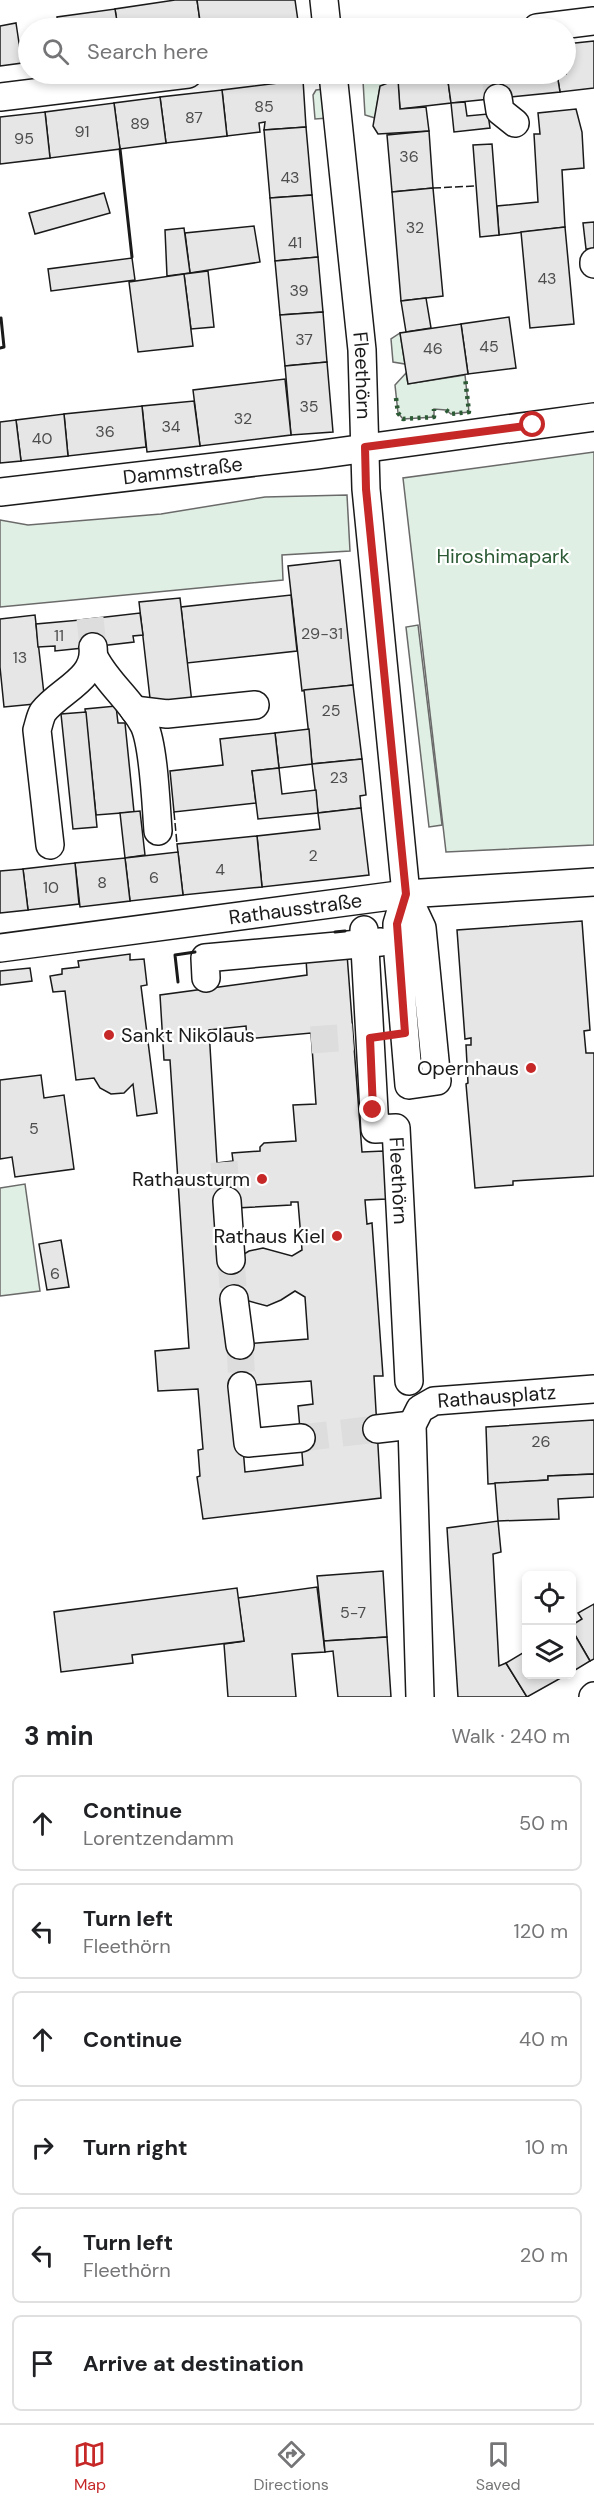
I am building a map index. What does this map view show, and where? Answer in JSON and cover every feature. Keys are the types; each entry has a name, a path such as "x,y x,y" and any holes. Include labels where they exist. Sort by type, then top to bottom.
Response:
{"street":[{"path":"324,0 326,18"},
{"path":"576,23 594,21"},
{"path":"0,97 106,84"},
{"name":"Fleethörn","path":"334,84 363,350 366,489 406,894"},
{"path":"498,98 500,111 515,123"},
{"name":"Dammstraße","path":"0,492 594,417"},
{"path":"50,844 37,730 42,713 87,674 94,652 102,672 134,710 148,735 159,831"},
{"path":"134,710 167,714 255,705"},
{"name":"Rathausstraße","path":"0,948 406,894 594,882"},
{"path":"406,894 422,928 437,1081 409,1097 397,942 397,924 406,894"},
{"path":"206,978 204,958 364,937 397,942"},
{"name":"Fleethörn","path":"364,937 361,1038 375,1129 396,1128 409,1381"},
{"path":"361,1038 405,1033"},
{"path":"227,1201 231,1260"},
{"path":"234,1299 240,1345"},
{"path":"242,1386 248,1443 301,1438"},
{"name":"Rathausplatz","path":"412,1425 420,1409 434,1401 594,1389"},
{"path":"377,1429 412,1425 420,1697"}],"green space":[{"path":"363,84 387,84 380,87 375,118 365,115"},
{"path":"324,89 328,118 315,119 313,95 316,90"},
{"path":"400,333 405,364 393,362 391,339"},
{"path":"406,373 408,384 465,375 469,412 451,414 446,410 434,409 434,417 403,419 398,413 395,385"},
{"name":"Hiroshimapark","path":"594,452 594,845 446,852 403,478"},
{"path":"347,495 350,551 282,555 283,580 0,607 0,520 28,525 161,514 265,497"},
{"path":"418,625 442,825 429,827 406,627"},
{"path":"25,1184 40,1291 0,1296 0,1188"}],"building":[{"path":"175,0 197,0 200,18 116,18 115,9"},
{"path":"197,0 295,0 298,18 200,18"},
{"path":"115,9 116,18 57,18"},
{"path":"16,23 18,64 0,66 0,26"},
{"path":"594,41 594,88 560,92 559,84 576,84 576,43"},
{"path":"271,84 303,84 306,127 264,130 265,122 259,123 260,132 227,136 222,90"},
{"path":"398,84 448,84 451,103 400,109"},
{"path":"398,84 400,109 426,107 429,131 378,134 373,126 380,86"},
{"path":"448,84 488,84 490,99 451,103"},
{"path":"488,84 559,84 560,92 490,99"},
{"path":"222,90 227,136 166,143 160,97"},
{"path":"160,97 166,143 120,149 114,103"},
{"path":"465,102 467,116 488,114 490,128 454,132 451,103"},
{"path":"114,103 120,149 50,158 45,112"},
{"path":"576,109 582,132 584,168 562,170 565,227 499,235 497,206 538,202 534,134 540,134 538,113"},
{"path":"45,112 50,158 0,164 0,117"},
{"path":"306,127 312,195 270,198 264,130"},
{"path":"429,131 433,188 392,192 387,135"},
{"path":"492,144 499,235 480,237 473,145"},
{"path":"433,188 443,296 401,301 392,192"},
{"path":"104,193 110,213 35,234 29,213"},
{"path":"312,195 318,257 275,261 270,198"},
{"path":"594,222 594,249 586,249 583,223"},
{"path":"254,226 260,262 190,273 185,233"},
{"path":"565,227 574,324 530,328 521,232"},
{"path":"184,228 190,273 167,276 165,230"},
{"path":"318,257 323,312 280,315 275,261"},
{"path":"132,258 135,280 51,291 48,269"},
{"path":"208,271 214,327 191,329 184,274"},
{"path":"184,274 193,346 138,352 129,282"},
{"path":"426,298 431,328 406,332 401,301"},
{"path":"323,312 327,362 285,366 280,315"},
{"path":"509,317 516,368 468,374 461,324"},
{"path":"461,324 468,374 408,384 400,333"},
{"path":"327,362 333,432 291,435 285,366"},
{"path":"285,379 291,435 200,446 193,390"},
{"path":"194,401 200,446 147,452 142,406"},
{"path":"142,406 146,447 68,456 64,414"},
{"path":"64,414 68,456 21,461 16,420"},
{"path":"16,420 21,461 0,463 0,422"},
{"path":"340,560 353,685 302,691 288,566"},
{"path":"291,595 297,651 187,663 181,607"},
{"path":"180,598 192,703 151,707 139,602"},
{"path":"140,613 143,635 133,636 134,642 83,648 80,620"},
{"path":"35,615 45,703 4,707 0,667 0,619"},
{"path":"80,620 83,648 55,651 55,646 38,647 36,624"},
{"path":"353,685 362,759 312,764 304,690"},
{"path":"116,706 118,723 125,723 134,812 96,815 85,709"},
{"path":"86,712 97,827 73,829 61,714"},
{"path":"309,729 312,764 279,768 275,733"},
{"path":"275,733 279,768 252,771 256,803 174,812 170,771 223,765 220,739"},
{"path":"362,759 366,795 360,796 361,808 318,813 312,764"},
{"path":"279,768 282,794 316,790 318,813 258,819 252,771"},
{"path":"361,808 369,875 262,887 257,836 320,829 318,813"},
{"path":"140,811 145,855 125,858 120,813"},
{"path":"257,836 262,887 183,895 177,844"},
{"path":"178,852 183,895 130,901 125,858"},
{"path":"125,858 130,901 80,907 75,863"},
{"path":"75,863 79,904 28,910 23,869"},
{"path":"23,869 28,910 0,913 0,871"},
{"name":"Opernhaus","path":"582,921 590,1030 584,1031 586,1053 594,1053 594,1176 513,1181 513,1185 475,1188 466,1084 468,1083 466,1045 471,1045 471,1038 465,1039 457,930"},
{"name":"Sankt Nikolaus","path":"130,954 130,960 144,959 147,985 141,986 157,1113 137,1116 133,1084 124,1093 111,1094 100,1088 94,1078 76,1080 65,991 53,992 50,976 62,974 62,969 79,967 78,961"},
{"name":"Rathaus Kiel","path":"347,954 362,1152 384,1151 387,1199 365,1200 367,1224 372,1223 383,1376 374,1376 381,1498 203,1519 197,1477 200,1476 198,1450 203,1449 198,1389 158,1391 155,1351 189,1348 170,1060 164,1060 160,995 307,975 306,958","holes":["246,1026 247,1039 311,1033 316,1104 293,1105 296,1141 264,1143 260,1151 232,1153 233,1161 217,1163 209,1030","291,1202 298,1202 302,1250 292,1256 263,1248 249,1251 236,1259 236,1208 291,1205","295,1291 305,1297 308,1339 230,1345 238,1298 267,1306","311,1381 313,1404 298,1406 303,1465 245,1472 238,1386"]},
{"path":"30,968 32,981 0,985 0,971"},
{"path":"41,1075 44,1098 64,1095 74,1169 15,1177 12,1157 0,1159 0,1080"},
{"path":"61,1240 69,1287 47,1290 39,1244"},
{"path":"594,1420 594,1474 548,1476 548,1480 488,1484 486,1427"},
{"path":"594,1474 594,1497 558,1499 559,1519 498,1521 495,1483 548,1480 548,1476"},
{"path":"498,1521 501,1552 493,1554 499,1666 506,1663 527,1697 458,1697 447,1528"},
{"path":"383,1571 387,1637 324,1641 317,1576"},
{"path":"317,1587 325,1652 292,1654 296,1697 228,1697 224,1644 244,1641 238,1598"},
{"path":"237,1588 244,1641 132,1655 133,1663 61,1672 54,1612"},
{"path":"594,1604 594,1659 590,1661 576,1637 576,1623 582,1619 578,1613"},
{"path":"387,1637 391,1697 338,1697 333,1651 325,1652 324,1641"},
{"path":"576,1637 590,1661 576,1670"},
{"path":"522,1653 522,1679 559,1679 527,1697 506,1663"}],"tunnel":[{"path":"496,84 498,98"},
{"path":"90,618 93,647"},
{"path":"311,1040 353,1037"},
{"path":"224,1162 227,1201"},
{"path":"231,1260 234,1299"},
{"path":"240,1345 242,1386"},
{"path":"301,1438 377,1429"}],"hedge":[{"path":"446,410 451,414 469,412 465,377"},
{"path":"396,398 398,413 403,419 434,417 434,409"}],"fence":[{"path":"433,188 476,186"},
{"path":"174,812 177,844"}],"wall":[{"path":"120,149 132,257"},
{"path":"0,348 4,347 1,318"},
{"path":"335,932 345,931"},
{"path":"178,982 175,955 195,952"}],"place":[{"name":"Sankt Nikolaus","path":"109,1035"},
{"name":"Opernhaus","path":"531,1068"},
{"name":"Rathausturm","path":"262,1179"},
{"name":"Rathaus Kiel","path":"337,1236"}],"route":[{"path":"373,1110 370,1038 405,1033 397,924 406,894 366,489 365,447 533,425"}]}
